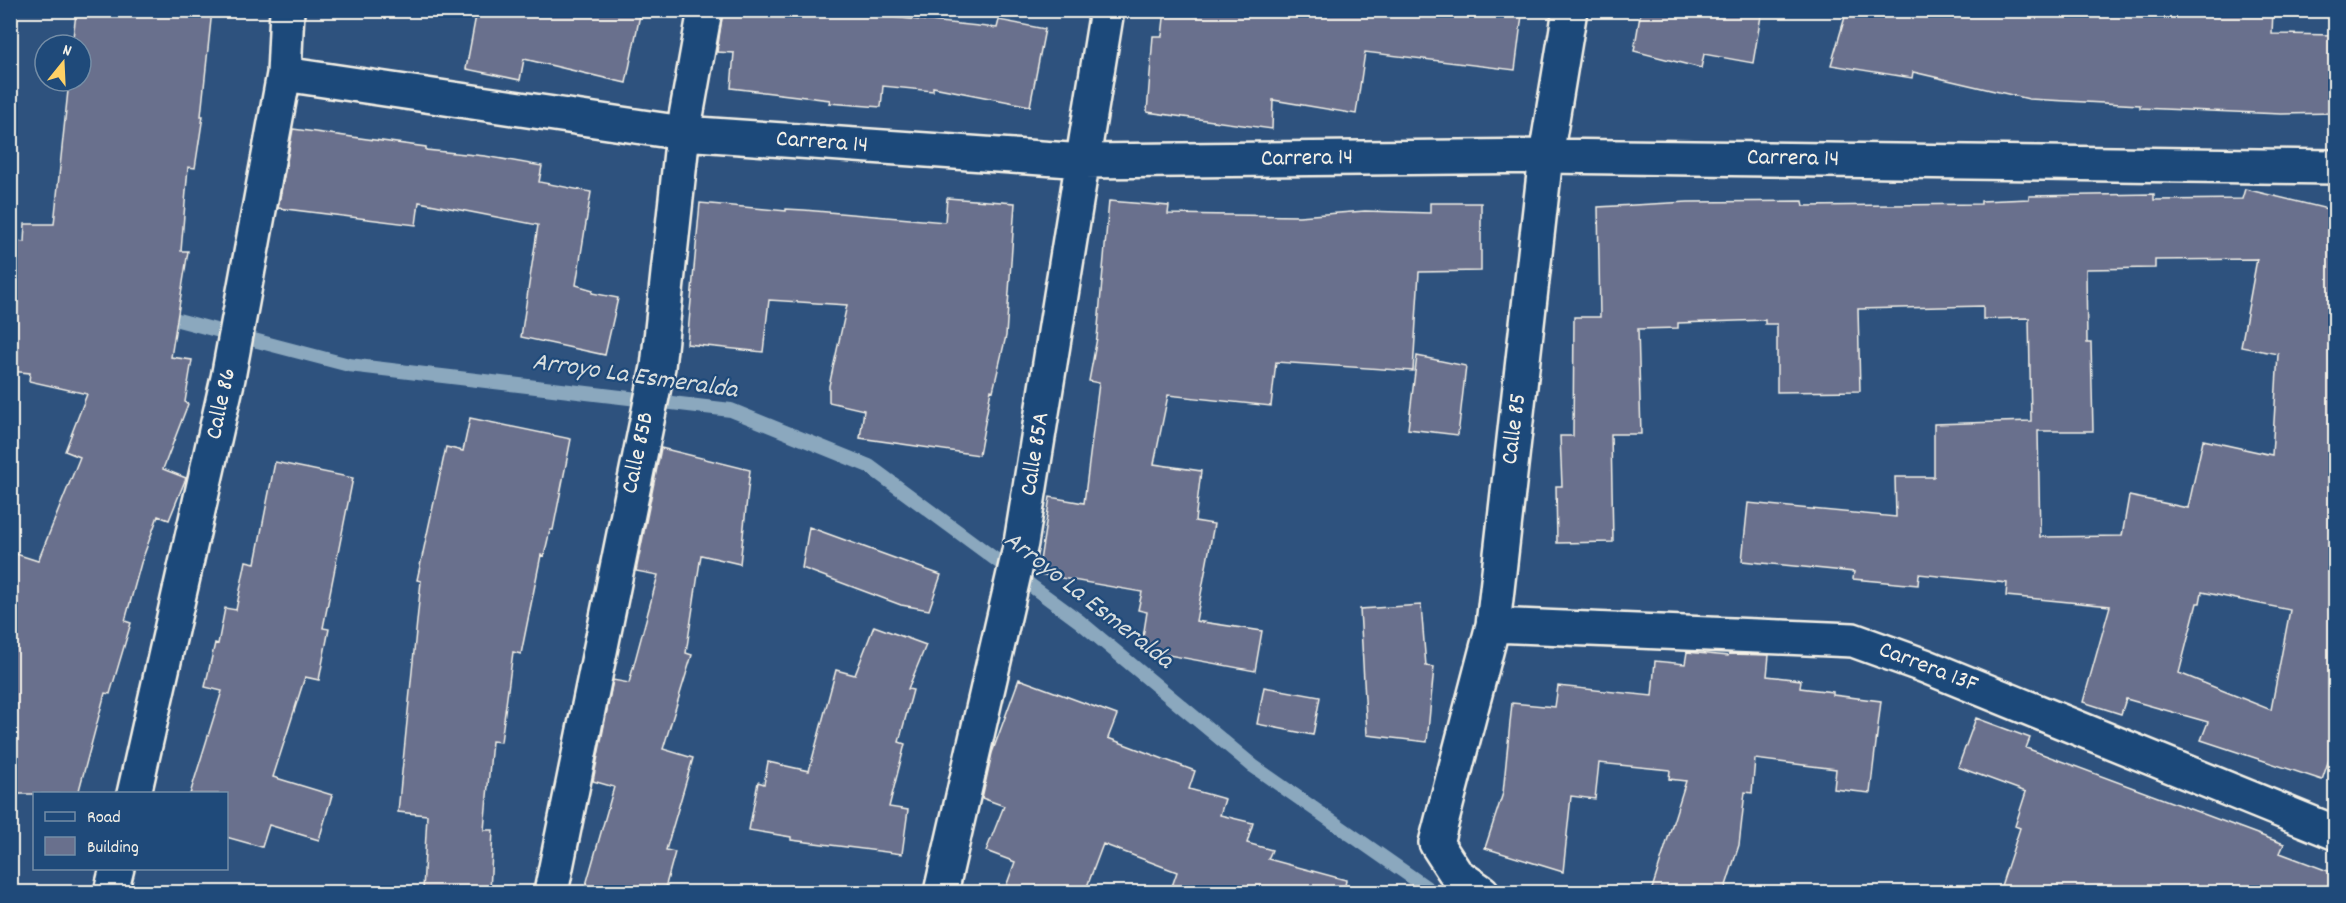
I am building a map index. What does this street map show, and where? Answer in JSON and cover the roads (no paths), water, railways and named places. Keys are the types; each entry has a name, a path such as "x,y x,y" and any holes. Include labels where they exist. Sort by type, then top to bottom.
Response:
{"street":[{"name":"Calle 86","path":"134,792 228,378 284,74 287,10"},
{"name":"Calle 85B","path":"551,892 658,367 683,133 705,10"},
{"name":"Calle 85A","path":"941,892 1021,543 1107,10"},
{"name":"Calle 85","path":"1482,892 1456,874 1436,843 1493,625 1546,156 1570,10"},
{"name":"Carrera 14","path":"284,74 683,133 1084,162 1546,156 2336,167"},
{"name":"Carrera 13F","path":"1493,625 1853,640 1925,666 2336,834"},
{"path":"111,892 116,870"}],"waterway":[{"name":"Arroyo La Esmeralda","path":"159,315 349,365 731,410 869,466 1079,621 1253,766 1433,892"}]}
